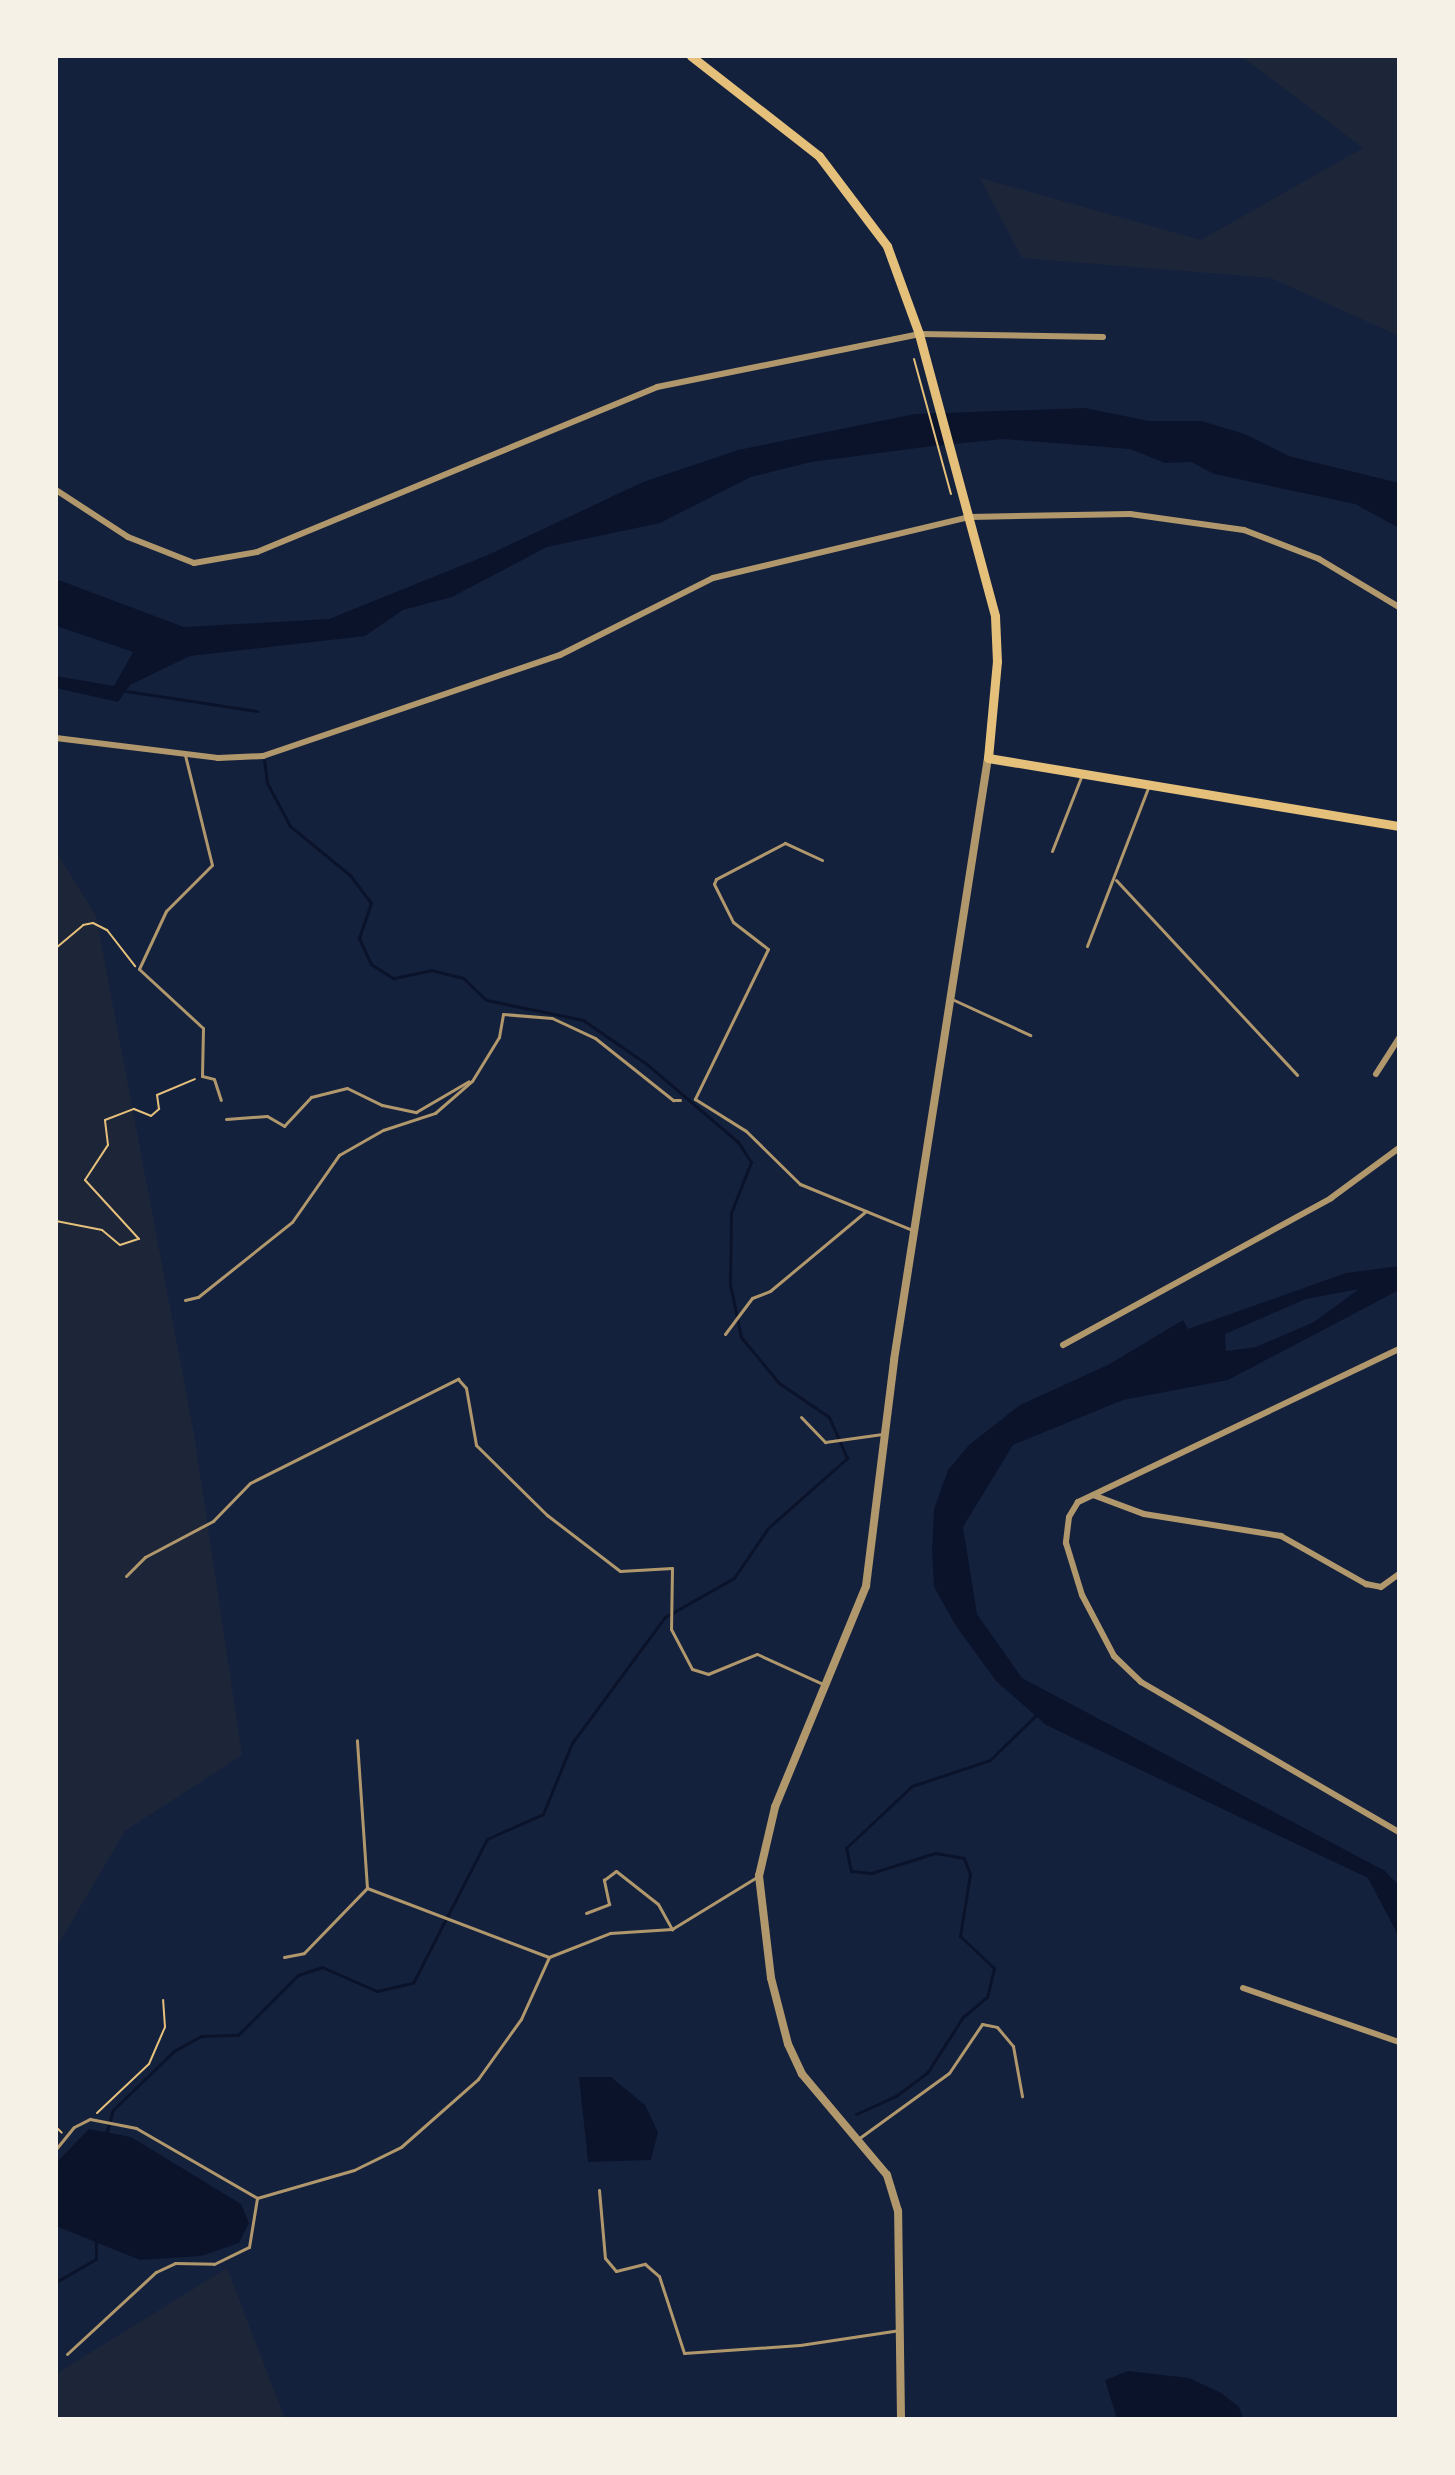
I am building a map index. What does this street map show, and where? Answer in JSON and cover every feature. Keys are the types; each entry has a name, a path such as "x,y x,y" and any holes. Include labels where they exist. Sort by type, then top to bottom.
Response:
{"main road":[{"path":"691,56 819,156 887,246 919,334 995,616 997,661 988,758 1399,826"}],"street":[{"path":"56,490 128,537 194,563 257,552 657,387 919,334 1103,337"},
{"path":"56,738 185,755 263,756 316,742 456,687 560,655 713,578 970,517 1130,514 1244,530 1319,559 1399,607"},
{"path":"901,2419 898,2211 887,2175 802,2074 788,2044 771,1978 759,1876 775,1807 828,1687 866,1586 914,1231 988,758"},
{"path":"1376,1074 1399,1038"},
{"path":"1063,1345 1331,1198 1399,1148"},
{"path":"1399,1349 1078,1502 1069,1517 1066,1543 1082,1595 1114,1656 1141,1682 1399,1832"},
{"path":"1093,1495 1144,1514 1281,1536 1366,1584 1381,1587 1399,1574"},
{"path":"1243,1988 1399,2042"}],"lane":[{"path":"185,755 212,865 166,911 139,969 203,1028 202,1076 214,1079 221,1100"},
{"path":"1052,851 1082,773"},
{"path":"1087,946 1116,880 1150,784"},
{"path":"822,860 785,843 716,879 714,884 733,922 768,949 695,1099 746,1131 800,1184 914,1231"},
{"path":"1116,880 1297,1075"},
{"path":"950,998 1030,1035"},
{"path":"185,1300 198,1297 292,1222 339,1155 383,1130 435,1113 472,1081 499,1037 503,1014 552,1018 595,1038 673,1100 680,1100"},
{"path":"226,1119 267,1116 284,1126 311,1097 347,1088 382,1105 416,1112 472,1081"},
{"path":"725,1334 752,1298 770,1291 866,1211"},
{"path":"126,1576 145,1557 213,1521 250,1483 458,1379 466,1388 476,1445 547,1515 620,1571 672,1568 671,1629 692,1669 708,1674 757,1654 828,1687"},
{"path":"801,1417 825,1442 885,1433"},
{"path":"284,1957 304,1953 367,1888 357,1740"},
{"path":"586,1913 609,1904 604,1880 616,1871 658,1904 672,1929"},
{"path":"367,1888 549,1957 610,1933 672,1929 759,1876"},
{"path":"56,2149 74,2127 90,2119 136,2128 257,2198 354,2170 401,2147 478,2079 521,2019 549,1957"},
{"path":"856,2140 949,2073 982,2024 997,2027 1013,2046 1022,2096"},
{"path":"599,2190 605,2258 616,2271 645,2264 659,2276 684,2353 800,2345 900,2330"},
{"path":"67,2354 156,2272 175,2263 214,2264 249,2247 257,2198"}],"path":[{"path":"919,334 913,365 947,490 955,499"},
{"path":"56,948 83,925 93,923 107,930 139,969"},
{"path":"56,1221 102,1230 120,1245 139,1239 85,1180 108,1145 105,1120 134,1109 151,1116 159,1109 157,1095 202,1076"},
{"path":"90,2119 149,2064 165,2027 163,2000"}],"shaded area":[{"path":"1241,56 1399,56 1399,336 1271,278 1022,258 980,178 1201,240 1363,148"},
{"path":"1085,408 1149,421 1201,421 1245,434 1289,456 1399,483 1399,528 1355,504 1214,474 1191,462 1165,463 1130,449 1003,439 925,447 811,462 751,477 660,523 547,547 452,597 403,610 365,636 190,656 130,685 118,702 56,688 56,676 114,686 133,652 56,626 56,579 184,627 329,619 490,554 643,482 738,450 915,414"},
{"path":"56,851 96,916 194,1434 242,1755 125,1831 56,1948"},
{"path":"1399,1266 1399,1290 1228,1380 1123,1400 1013,1445 963,1527 977,1614 1022,1678 1385,1871 1399,1886 1399,1937 1368,1878 1046,1725 996,1681 956,1626 934,1587 934,1509 948,1470 969,1445 1020,1405 1108,1365 1183,1320 1188,1329 1346,1273","holes":["1359,1289 1314,1322 1256,1347 1226,1351 1225,1334 1306,1299"]},
{"path":"579,2077 611,2077 645,2105 658,2132 651,2160 588,2162"},
{"path":"89,2129 131,2137 241,2204 249,2223 239,2243 201,2256 140,2260 56,2226 56,2163"},
{"path":"227,2268 285,2419 56,2419 56,2374"},
{"path":"1128,2371 1189,2378 1221,2393 1239,2407 1243,2418 1117,2419 1105,2380"}],"waterway":[{"path":"126,691 257,711"},
{"path":"106,2134 113,2110 174,2051 201,2036 238,2035 298,1975 322,1967 377,1991 413,1983 487,1839 543,1814 572,1743 665,1617 734,1578 768,1528 847,1458 829,1417 779,1383 741,1337 730,1284 731,1213 751,1162 738,1142 648,1065 583,1020 486,1000 463,978 432,970 393,978 371,964 359,938 371,903 351,876 290,826 267,783 264,760"},
{"path":"856,2114 896,2096 927,2073 963,2017 987,1997 994,1968 960,1936 970,1874 964,1858 935,1853 871,1873 851,1871 846,1848 912,1786 990,1760 1037,1714"},
{"path":"56,2282 96,2259 96,2240"}]}
